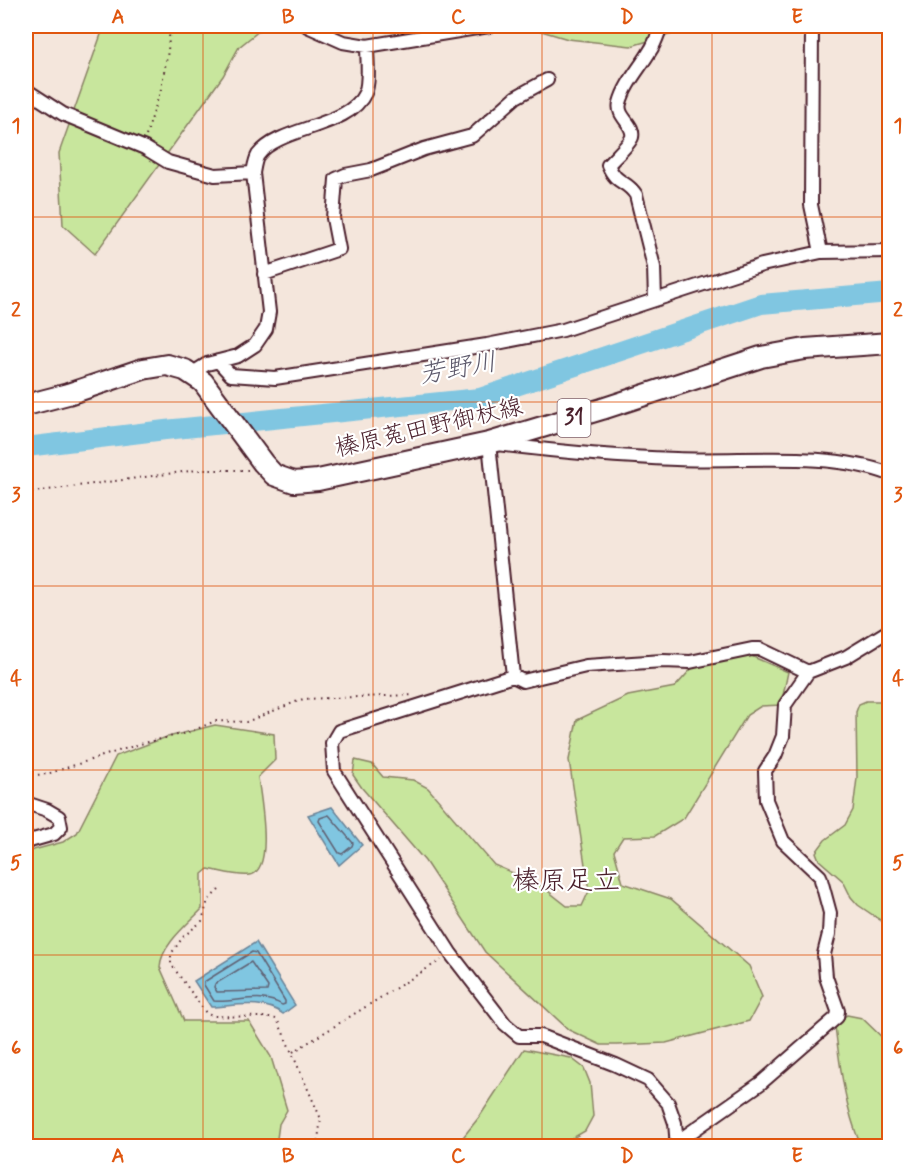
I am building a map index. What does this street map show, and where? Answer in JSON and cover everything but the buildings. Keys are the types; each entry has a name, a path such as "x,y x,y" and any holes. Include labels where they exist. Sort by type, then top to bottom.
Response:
{"main road":[{"name":"榛原菟田野御杖線","path":"197,378 274,476 294,482 318,480 489,443 603,409 761,357 805,349 890,343"},
{"path":"26,405 159,366 167,365 185,370 197,378"}],"street":[{"path":"307,26 343,42 367,46 489,26"},
{"path":"655,300 654,267 636,195 631,188 613,178 608,165 633,134 630,126 621,116 619,105 629,82 652,49 661,26"},
{"path":"812,26 811,205 821,252"},
{"path":"197,378 207,364 238,356 255,345 266,329 268,312 253,173 258,156 275,142 344,113 358,104 366,90 367,46"},
{"path":"264,274 339,249 333,218 336,179 372,170 424,149 472,136 516,97 547,80"},
{"path":"26,90 63,114 145,148 168,162 215,175 253,173"},
{"path":"218,361 231,375 275,378 487,345 562,330 762,265 821,252 890,251"},
{"path":"513,676 489,443 566,453 677,459 834,460 890,474"},
{"path":"808,672 760,649 752,649 690,662 663,661 586,666 524,681 513,676 339,731 332,743 334,771 452,954 505,1024 519,1036 541,1036 648,1080 668,1104 675,1123 676,1142 761,1083 837,1017 838,1011 826,977 824,954 829,934 830,913 820,876 783,842 766,800 765,771 775,756 783,736 785,705 808,672 846,657 890,630"},
{"path":"26,803 47,810 58,817 61,827 54,834 26,842"}],"path":[{"path":"145,148 145,138 161,89 170,26"},
{"path":"26,493 197,470 225,471 266,466"},
{"path":"26,776 46,774 140,744 190,732 215,721 246,722 303,699 415,694"},
{"path":"219,890 207,900 202,921 183,937 171,954 171,964 206,1013 212,1017 277,1019 321,1119 317,1146"},
{"path":"292,1052 452,954"}],"green space":[{"path":"104,26 265,26 239,47 223,76 95,254 63,225 59,153"},
{"path":"525,26 686,26 676,33 631,46 568,39"},
{"path":"751,656 788,672 781,705 761,706 747,715 684,818 655,836 623,837 614,851 623,883 671,899 749,966 762,997 749,1021 666,1043 601,1045 569,1030 485,952 425,861 353,775 355,760 372,764 383,777 413,780 428,788 494,865 539,884 567,906 582,906 589,891 569,760 577,720 628,696 675,687 693,667"},
{"path":"866,701 889,701 889,926 858,905 843,881 819,860 816,852 825,840 845,825 853,810 857,778 856,712 859,704"},
{"path":"215,725 274,734 275,760 258,777 264,831 262,861 258,870 250,875 235,875 208,869 202,874 202,909 170,943 160,967 184,1021 249,1021 271,1057 287,1110 279,1124 276,1146 26,1146 26,852 63,842 77,833 116,756 164,738"},
{"path":"847,1015 862,1018 889,1044 889,1146 861,1146 855,1132 844,1087 835,1026"},
{"path":"524,1049 571,1058 584,1068 590,1083 593,1116 585,1131 551,1146 456,1146 480,1116"}],"water":[{"path":"332,807 362,845 339,865 308,815"},
{"path":"256,942 295,1005 283,1014 267,1006 258,1005 211,1007 194,981"}],"waterway":[{"name":"芳野川","path":"26,447 165,430 480,398 761,304 890,293"}],"district":[{"name":"榛原足立","path":"566,881"}]}
